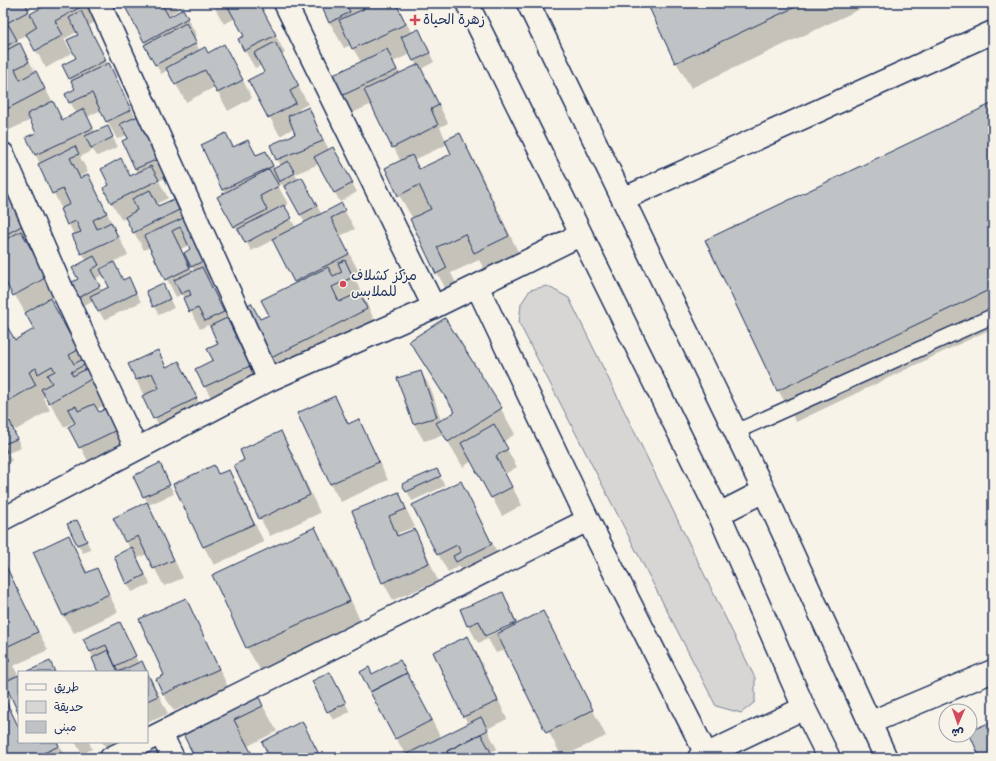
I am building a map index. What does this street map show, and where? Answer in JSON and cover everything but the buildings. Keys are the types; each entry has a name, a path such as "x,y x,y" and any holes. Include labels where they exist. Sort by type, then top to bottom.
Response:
{"street":[{"path":"99,3 269,380"},
{"path":"285,3 434,307"},
{"path":"467,3 580,235 719,514 804,708 828,758"},
{"path":"528,3 764,491 868,722 886,758"},
{"path":"623,199 993,32"},
{"path":"3,154 136,448"},
{"path":"5,512 136,448 269,380 434,307 580,235"},
{"path":"477,286 702,756 804,708"},
{"path":"719,514 764,491"},
{"path":"173,758 151,739 588,520"},
{"path":"868,722 993,671"},
{"path":"111,758 143,743"}],"lane":[{"path":"735,432 993,316"}],"green space":[{"path":"547,286 569,298 755,678 755,702 741,713 716,706 519,323 521,304 530,290"}],"place":[{"name":"زهرة الحياة","path":"415,20"},
{"name":"مركز كشلاف للملابس","path":"343,284"}]}
